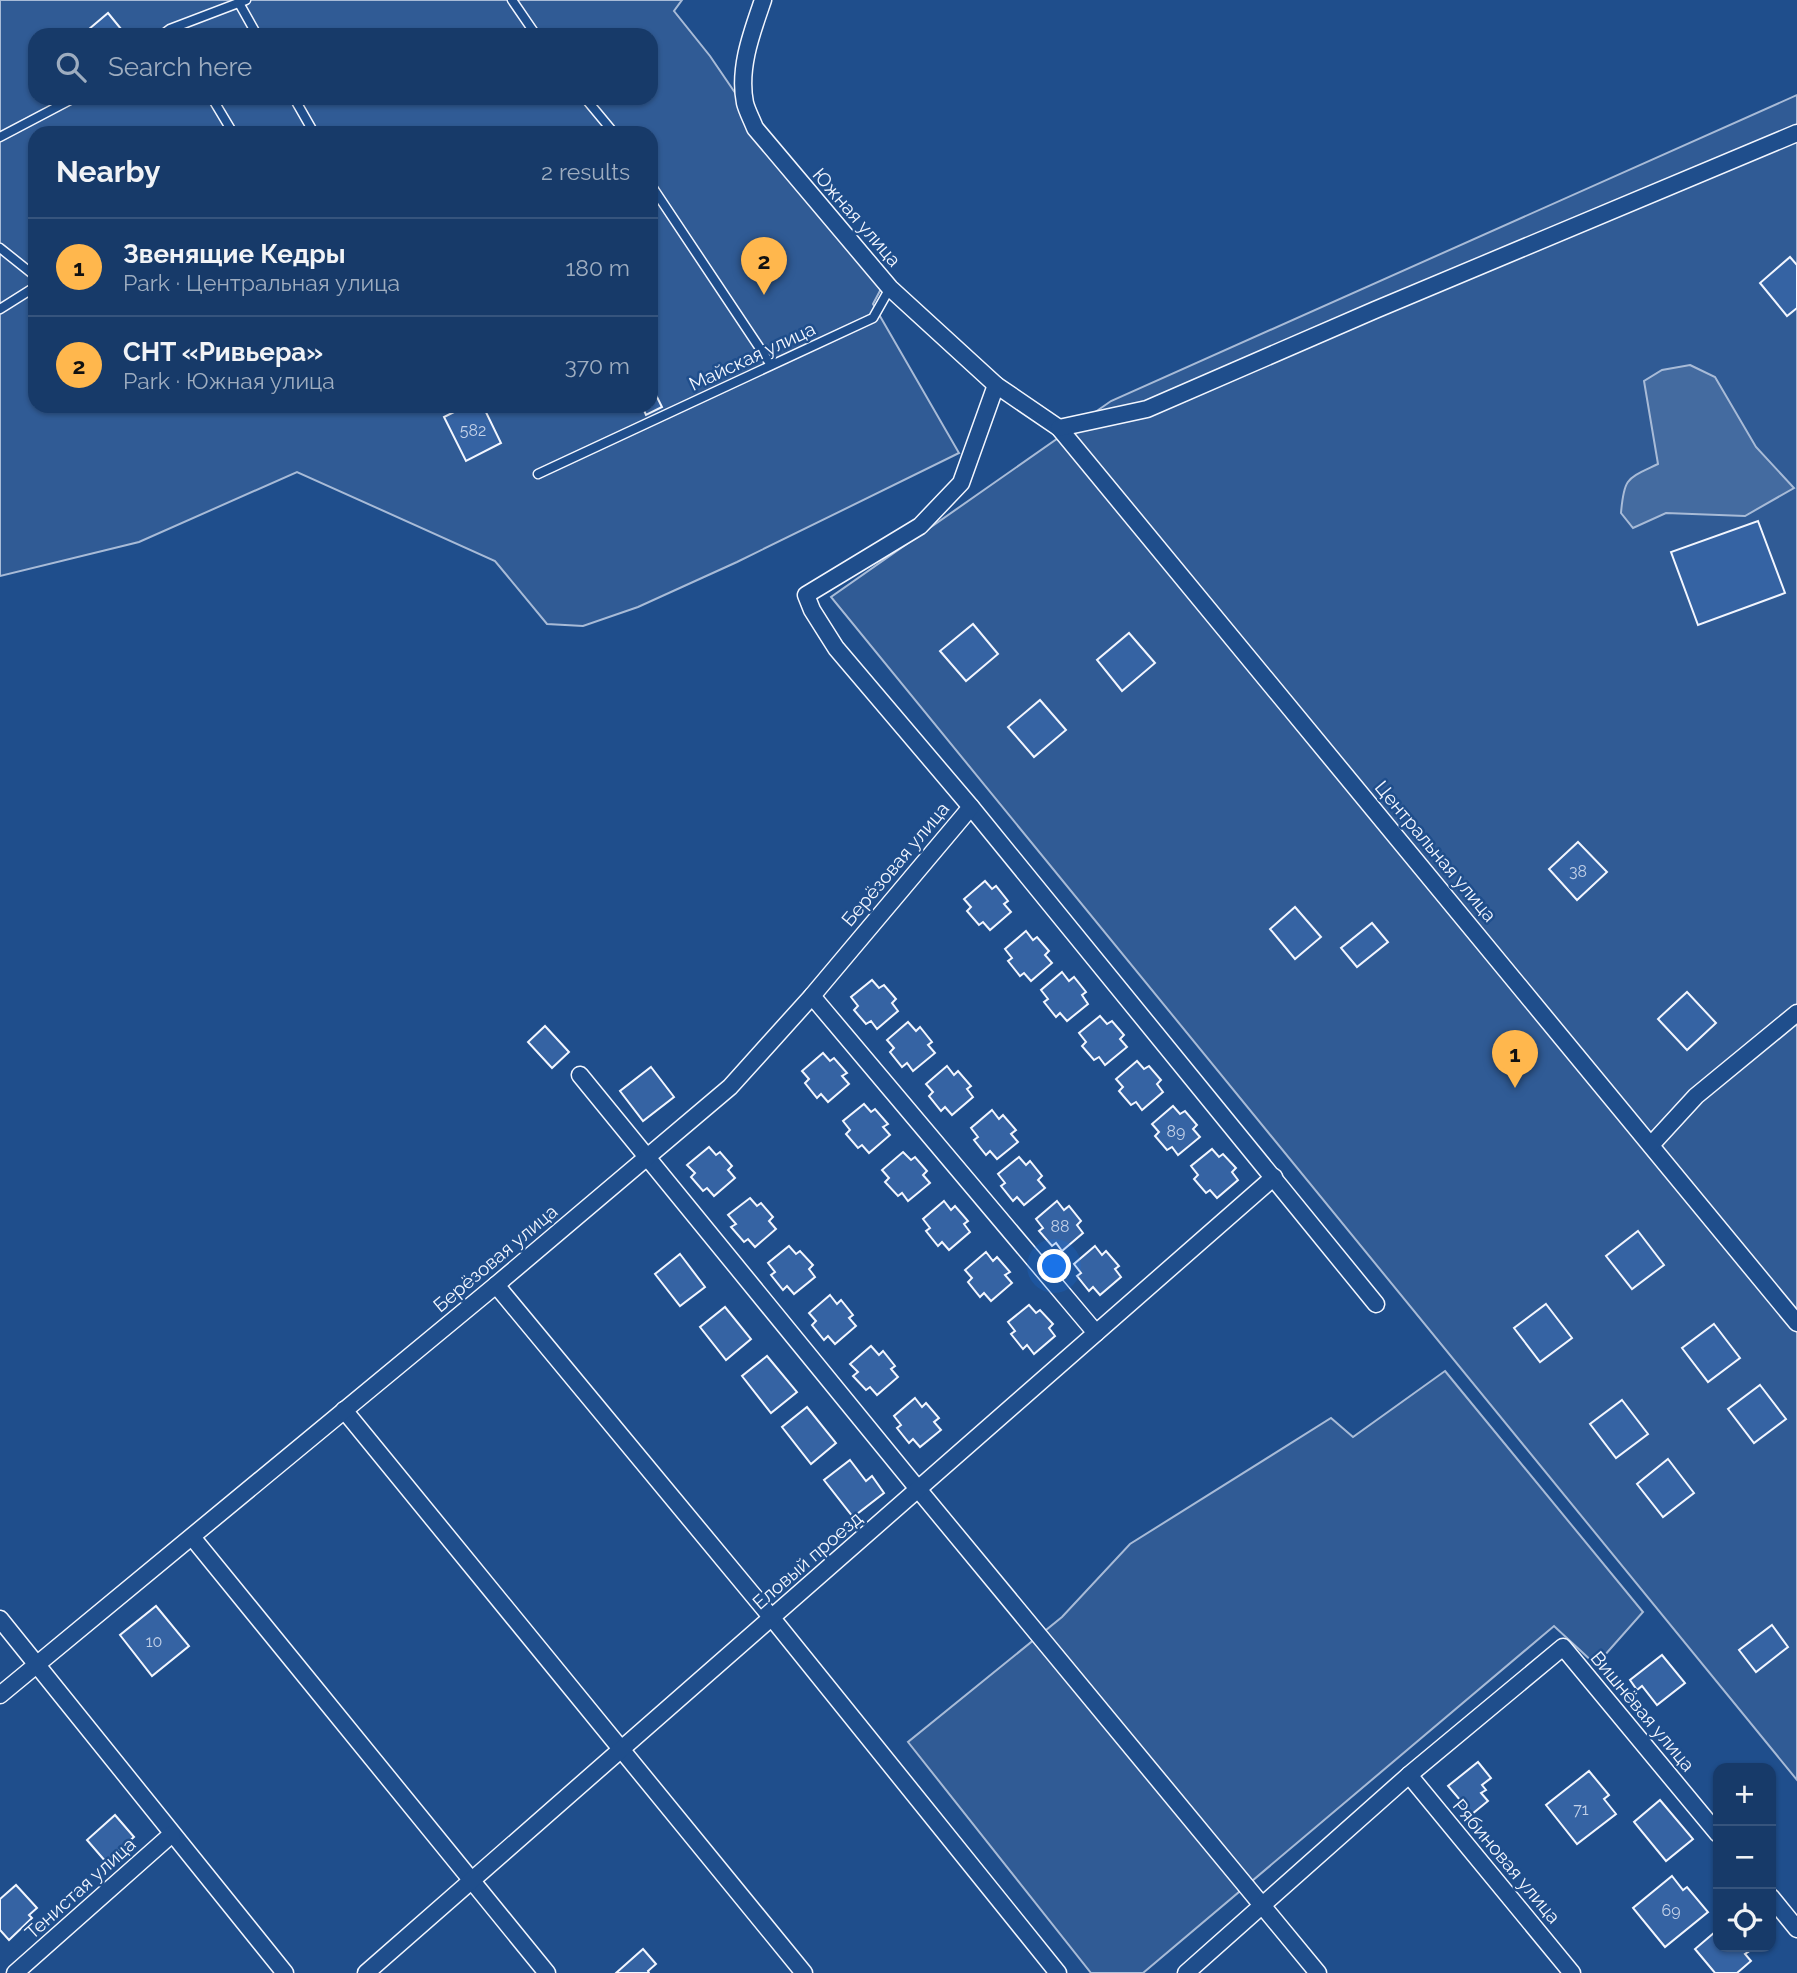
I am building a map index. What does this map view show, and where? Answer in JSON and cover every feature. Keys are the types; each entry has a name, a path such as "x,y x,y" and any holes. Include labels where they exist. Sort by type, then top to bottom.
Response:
{"street":[{"name":"Южная улица","path":"763,0 748,44 744,76 745,103 755,128 890,288 996,385 1037,411"},
{"path":"1059,428 1147,410 1376,310 1797,133"},
{"path":"996,385 961,483 920,526 806,595 812,610 836,648 971,807 1376,1304"},
{"name":"Центральная улица","path":"1037,411 1059,428 1797,1323"},
{"name":"Берёзовая улица","path":"0,1695 496,1285 730,1087 812,996 971,807"},
{"path":"812,996 1096,1333"},
{"path":"1651,1145 1696,1096 1797,1013"},
{"path":"580,1075 1318,1973"},
{"name":"Еловый проезд","path":"366,1973 1274,1177"},
{"path":"496,1285 772,1618 1058,1973"},
{"path":"344,1410 804,1973"},
{"path":"191,1537 547,1973"},
{"path":"0,1619 285,1973"},
{"name":"Вишнёвая улица","path":"1409,1775 1563,1647 1713,1828"},
{"path":"1186,1973 1409,1775"},
{"name":"Рябиновая улица","path":"1409,1775 1572,1973"},
{"name":"Тенистая улица","path":"15,1973 172,1834"},
{"path":"1776,1903 1797,1929"}],"lane":[{"path":"512,0 531,28"},
{"path":"180,28 242,1 254,28"},
{"path":"0,137 61,105"},
{"path":"216,105 229,126"},
{"path":"298,105 310,126"},
{"path":"591,105 608,126"},
{"path":"658,196 771,365"},
{"path":"0,248 28,270"},
{"name":"Майская улица","path":"538,474 873,318 890,288"},
{"path":"0,309 28,291"}],"shaded area":[{"path":"0,0 682,0 674,11 710,56 798,185 882,287 873,304 959,453 737,562 638,607 583,626 547,624 495,561 297,472 139,542 0,576"},
{"path":"1797,95 1797,1780 831,597 1111,401"},
{"path":"1690,365 1715,377 1756,447 1794,488 1745,516 1666,513 1633,528 1621,513 1626,486 1633,477 1658,464 1644,381 1662,370"},
{"path":"1445,1371 1643,1612 1596,1665 1554,1626 1143,1973 1091,1973 908,1742 1062,1617 1130,1544 1331,1418 1353,1437"}],"building":[{"path":"108,13 120,28 90,28"},
{"path":"1790,257 1797,265 1797,308 1787,316 1760,283"},
{"path":"452,413 486,413 501,443 466,461 444,417"},
{"path":"1758,521 1785,593 1698,625 1671,552"},
{"path":"973,624 998,654 966,681 940,651"},
{"path":"1129,633 1155,663 1122,691 1097,660"},
{"path":"1040,700 1066,730 1034,757 1008,727"},
{"path":"1578,842 1607,872 1577,900 1549,869"},
{"path":"985,881 992,889 996,886 1008,901 1004,904 1011,912 990,930 983,922 979,925 967,911 971,907 964,899"},
{"path":"1295,907 1321,937 1295,959 1270,929"},
{"path":"1372,923 1388,942 1357,967 1341,948"},
{"path":"1026,931 1033,940 1037,937 1049,951 1045,955 1052,963 1031,981 1024,973 1020,976 1008,961 1012,958 1005,949"},
{"path":"1062,972 1069,981 1074,977 1086,992 1082,995 1088,1004 1067,1021 1060,1013 1056,1017 1044,1002 1048,999 1041,990"},
{"path":"872,980 879,988 884,985 896,999 892,1003 898,1011 877,1029 871,1021 866,1024 854,1010 858,1006 851,997"},
{"path":"1687,992 1716,1023 1687,1050 1658,1019"},
{"path":"1100,1016 1107,1024 1112,1021 1124,1035 1120,1039 1127,1047 1105,1065 1099,1057 1094,1060 1082,1046 1086,1042 1079,1033"},
{"path":"908,1022 916,1031 920,1027 932,1042 928,1045 935,1053 913,1071 907,1063 902,1067 890,1052 894,1048 887,1040"},
{"path":"545,1026 569,1052 552,1068 528,1042"},
{"path":"823,1053 830,1061 834,1058 847,1073 842,1076 849,1084 828,1102 821,1094 817,1098 805,1083 809,1079 802,1071"},
{"path":"1137,1061 1144,1069 1149,1066 1161,1080 1157,1084 1163,1092 1142,1110 1136,1102 1131,1105 1119,1091 1123,1087 1116,1079"},
{"path":"947,1066 954,1075 958,1071 971,1086 967,1089 973,1097 952,1115 945,1107 941,1111 929,1096 933,1092 926,1084"},
{"path":"651,1067 674,1097 643,1121 620,1091"},
{"path":"864,1104 871,1112 875,1109 888,1124 883,1127 890,1135 869,1153 862,1145 858,1148 846,1134 850,1130 843,1121"},
{"path":"1173,1106 1180,1114 1185,1111 1197,1125 1193,1129 1200,1137 1178,1155 1172,1147 1167,1150 1155,1136 1159,1132 1152,1124"},
{"path":"992,1110 999,1119 1003,1115 1016,1130 1011,1134 1018,1142 997,1159 990,1151 986,1155 974,1140 978,1137 971,1128"},
{"path":"709,1147 716,1155 720,1152 732,1166 728,1170 735,1178 714,1196 707,1188 703,1191 691,1177 695,1173 687,1165"},
{"path":"1212,1149 1219,1157 1223,1154 1236,1168 1232,1172 1238,1180 1217,1198 1210,1190 1206,1193 1194,1179 1198,1175 1191,1166"},
{"path":"903,1152 911,1160 915,1157 927,1171 923,1175 930,1183 908,1201 902,1193 898,1196 885,1182 889,1178 882,1170"},
{"path":"1019,1157 1026,1165 1030,1161 1042,1176 1038,1180 1045,1188 1024,1205 1017,1197 1013,1201 1001,1186 1005,1183 998,1174"},
{"path":"750,1198 757,1206 761,1203 773,1217 769,1221 776,1229 755,1247 748,1239 744,1242 731,1227 736,1224 728,1215"},
{"path":"944,1201 951,1210 955,1206 968,1221 964,1224 970,1232 949,1250 942,1242 938,1246 926,1231 930,1228 923,1219"},
{"path":"1057,1201 1064,1210 1069,1206 1081,1221 1077,1225 1083,1233 1062,1251 1056,1243 1052,1246 1039,1231 1043,1228 1036,1219"},
{"path":"1638,1231 1664,1265 1632,1289 1606,1256"},
{"path":"789,1246 796,1254 800,1251 813,1265 809,1269 815,1277 794,1294 787,1286 783,1290 771,1275 775,1272 768,1263"},
{"path":"1095,1246 1102,1255 1106,1251 1119,1266 1115,1269 1121,1277 1100,1295 1093,1287 1089,1291 1077,1276 1081,1273 1074,1264"},
{"path":"986,1252 993,1261 997,1257 1010,1272 1005,1275 1012,1283 991,1301 984,1293 980,1297 968,1282 972,1278 965,1270"},
{"path":"680,1254 705,1287 680,1306 655,1274"},
{"path":"830,1295 837,1304 841,1300 853,1315 849,1318 856,1326 835,1344 828,1336 824,1340 812,1325 816,1321 809,1313"},
{"path":"1546,1304 1572,1338 1540,1362 1514,1328"},
{"path":"1029,1305 1036,1313 1040,1310 1053,1324 1049,1328 1055,1336 1034,1354 1027,1345 1023,1349 1011,1334 1015,1331 1008,1322"},
{"path":"725,1307 751,1339 726,1360 700,1327"},
{"path":"1714,1324 1740,1358 1708,1382 1682,1348"},
{"path":"871,1346 879,1355 883,1351 895,1366 891,1369 898,1377 877,1395 870,1387 866,1390 853,1376 858,1372 850,1364"},
{"path":"767,1356 797,1392 771,1413 742,1376"},
{"path":"1760,1385 1786,1419 1754,1443 1728,1409"},
{"path":"915,1398 922,1407 926,1403 939,1418 934,1422 941,1430 920,1447 913,1439 909,1443 897,1428 901,1425 894,1416"},
{"path":"1622,1400 1648,1434 1616,1458 1590,1424"},
{"path":"807,1407 836,1443 811,1464 782,1427"},
{"path":"1668,1459 1694,1493 1663,1517 1637,1484"},
{"path":"850,1460 866,1481 872,1476 884,1493 853,1517 824,1480"},
{"path":"156,1606 189,1646 152,1676 120,1635"},
{"path":"1772,1625 1788,1647 1756,1672 1739,1650"},
{"path":"1662,1655 1685,1683 1657,1705 1642,1686 1637,1690 1630,1680"},
{"path":"1478,1762 1491,1778 1482,1785 1486,1790 1481,1793 1488,1801 1472,1814 1448,1786"},
{"path":"1589,1771 1609,1795 1604,1799 1616,1814 1577,1844 1546,1805"},
{"path":"1660,1800 1693,1839 1666,1861 1634,1822"},
{"path":"115,1815 134,1837 106,1862 87,1840"},
{"path":"1672,1876 1683,1890 1687,1887 1708,1912 1665,1947 1633,1908"},
{"path":"16,1885 37,1908 29,1915 32,1918 9,1940 0,1930 0,1899"},
{"path":"1713,1934 1713,1952 1748,1952 1745,1954 1751,1961 1737,1973 1715,1973 1695,1949"},
{"path":"643,1949 656,1964 649,1973 616,1973"}],"place":[{"name":"СНТ «Ривьера»","path":"764,295"},
{"name":"Звенящие Кедры","path":"1515,1088"}]}
